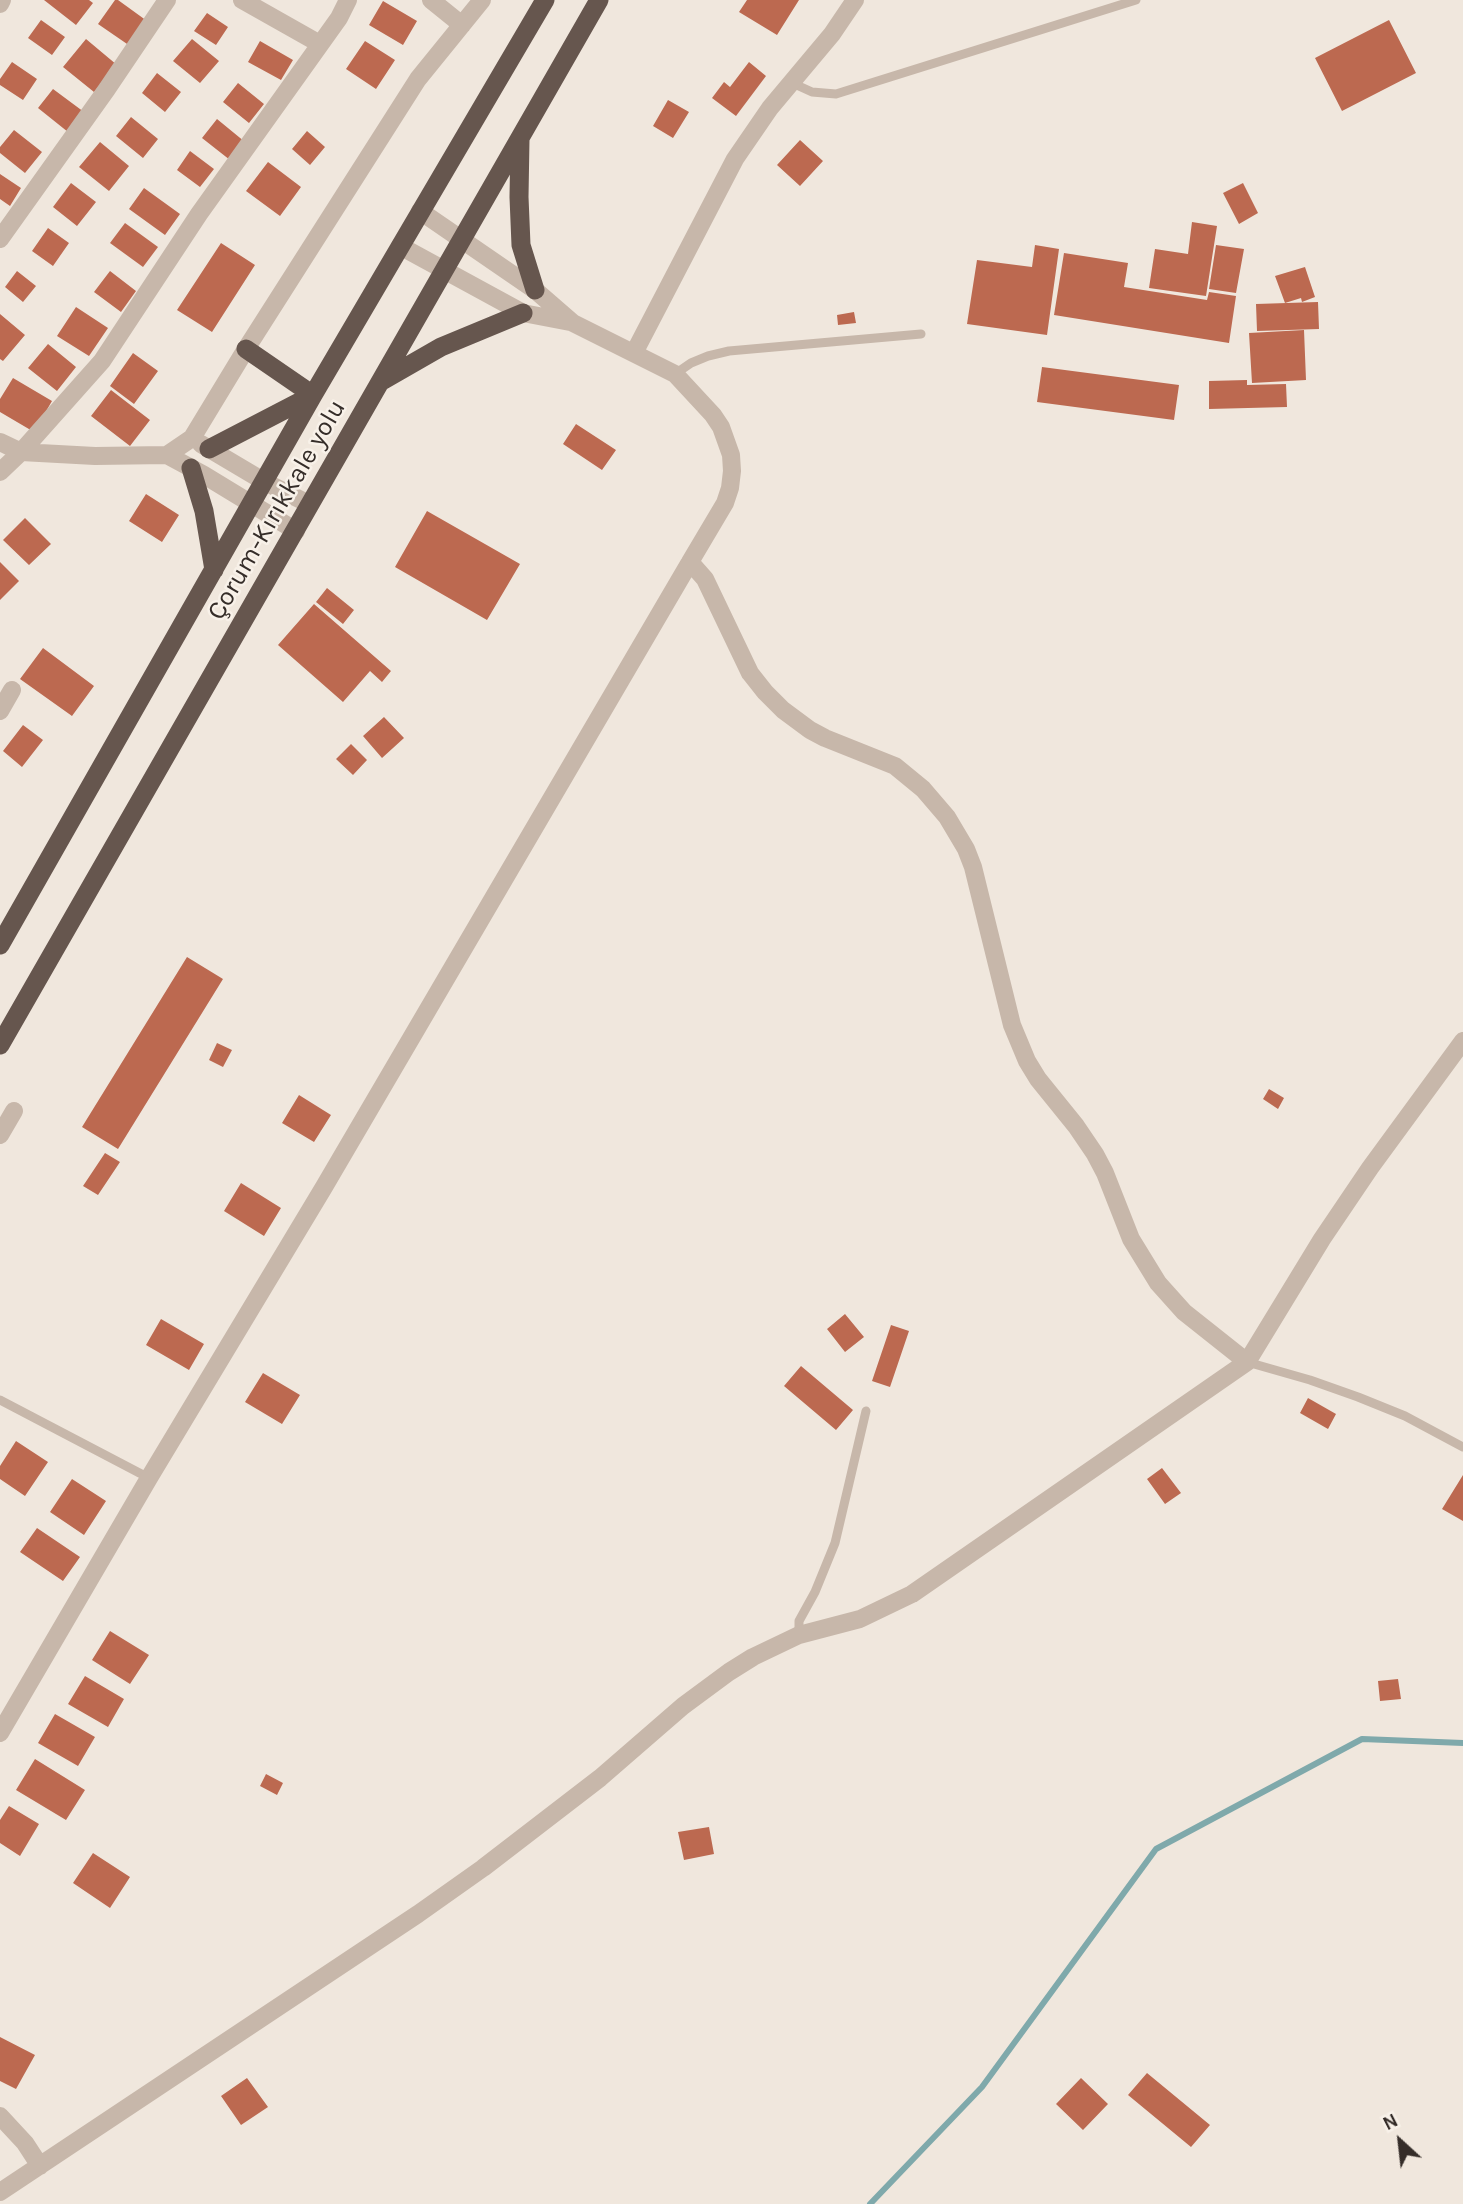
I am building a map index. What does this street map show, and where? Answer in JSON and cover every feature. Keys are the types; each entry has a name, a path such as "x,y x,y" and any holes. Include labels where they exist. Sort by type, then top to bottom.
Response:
{"highway":[{"name":"Çorum-Kırıkkale yolu","path":"0,945 313,395 545,0"},
{"name":"Çorum-Kırıkkale yolu","path":"0,1045 599,0"},
{"path":"520,137 521,245 534,290"},
{"path":"379,383 442,347 523,313"},
{"path":"209,449 313,395 246,349"},
{"path":"191,468 204,511 214,570"}],"street":[{"path":"2,233 107,89 167,0"},
{"path":"242,0 320,44"},
{"path":"0,472 102,361 199,214 339,18 348,0"},
{"path":"431,0 462,25"},
{"path":"167,455 192,438 418,79 482,0"},
{"path":"634,353 734,159 770,107 832,34 855,0"},
{"path":"0,1733 725,503 732,471 731,455 724,434 713,415 675,374 573,323 534,290 420,211"},
{"path":"400,246 523,313 573,323"},
{"path":"192,438 265,482 309,504"},
{"path":"0,442 21,452 95,456 167,455 296,531"},
{"path":"690,562 705,579 750,673 783,710 825,738 895,766 923,789 947,817 973,867 1012,1026 1027,1061 1095,1154 1131,1239 1157,1283 1184,1312 1247,1362"},
{"path":"0,702 12,690 0,711"},
{"path":"0,2192 483,1868 600,1778 705,1688 753,1657 799,1635 860,1619 912,1594 1247,1362 1322,1239 1405,1118 1463,1041"},
{"path":"0,1135 14,1111"},
{"path":"0,2116 25,2143 40,2166"}],"lane":[{"path":"790,82 812,92 836,94 1136,0"},
{"path":"675,374 691,363 729,351 920,334"},
{"path":"1247,1362 1358,1397 1405,1416 1463,1447"},
{"path":"0,1400 149,1478"},
{"path":"799,1635 799,1621 815,1592 835,1543 866,1411"}],"building":[{"path":"44,0 89,0 93,3 76,25"},
{"path":"115,0 147,21 130,46 98,24"},
{"path":"747,0 799,0 777,35 739,12"},
{"path":"383,1 417,21 403,45 369,25"},
{"path":"207,13 228,27 216,45 194,31"},
{"path":"41,20 65,37 52,55 28,38"},
{"path":"1389,20 1416,73 1342,111 1315,58"},
{"path":"86,39 117,65 94,92 63,67"},
{"path":"192,39 219,61 200,83 173,61"},
{"path":"260,41 293,60 281,80 248,62"},
{"path":"365,41 395,60 376,89 346,69"},
{"path":"12,62 37,79 23,100 0,85 0,79"},
{"path":"749,62 766,76 736,116 712,98 724,82 730,87"},
{"path":"157,73 181,92 165,112 142,93"},
{"path":"238,83 264,104 249,123 223,102"},
{"path":"53,89 84,112 68,132 38,108"},
{"path":"668,100 689,112 673,138 653,126"},
{"path":"131,117 158,139 143,158 116,136"},
{"path":"217,119 245,142 230,160 202,138"},
{"path":"14,130 42,152 25,173 0,153 0,147"},
{"path":"307,131 325,147 310,165 292,149"},
{"path":"800,140 823,161 800,186 777,165"},
{"path":"100,142 129,166 109,191 79,167"},
{"path":"190,151 214,169 200,187 177,170"},
{"path":"268,162 301,187 280,216 246,191"},
{"path":"0,174 21,188 10,206 0,199"},
{"path":"71,183 96,202 77,226 53,207"},
{"path":"1243,183 1258,213 1239,224 1223,193"},
{"path":"144,188 180,214 165,235 129,209"},
{"path":"1192,222 1217,226 1206,296 1149,288 1155,249 1188,254"},
{"path":"125,223 158,247 143,267 110,243"},
{"path":"48,228 69,243 53,266 32,251"},
{"path":"221,243 255,265 212,332 177,310"},
{"path":"1035,245 1059,249 1047,335 967,324 977,260 1032,267"},
{"path":"1216,245 1244,249 1236,293 1209,289"},
{"path":"1064,253 1128,263 1124,287 1207,300 1209,292 1236,296 1229,343 1054,315"},
{"path":"1305,267 1315,297 1302,302 1301,298 1285,303 1275,276"},
{"path":"17,271 36,286 23,302 5,287"},
{"path":"110,271 136,291 121,312 94,292"},
{"path":"1318,302 1319,329 1257,331 1256,304"},
{"path":"76,307 108,328 89,356 57,336"},
{"path":"854,312 856,323 838,325 837,315"},
{"path":"0,314 25,335 3,361 0,359"},
{"path":"1304,330 1306,380 1252,383 1249,333"},
{"path":"48,344 76,367 57,391 28,368"},
{"path":"133,353 158,371 134,404 110,386"},
{"path":"1042,367 1179,385 1174,420 1037,402"},
{"path":"13,378 52,401 34,432 0,412 0,399"},
{"path":"1247,380 1247,385 1286,384 1287,407 1209,409 1209,381"},
{"path":"111,390 150,420 130,446 91,416"},
{"path":"576,424 616,450 602,470 563,444"},
{"path":"146,494 179,515 162,542 129,521"},
{"path":"427,511 520,564 487,620 395,567"},
{"path":"25,518 51,544 29,565 3,540"},
{"path":"0,562 19,581 0,600"},
{"path":"327,588 354,610 343,624 316,602"},
{"path":"314,604 391,671 382,682 370,671 343,702 278,645"},
{"path":"43,648 94,686 72,716 20,679"},
{"path":"384,717 404,738 382,758 363,736"},
{"path":"23,725 43,740 22,767 3,751"},
{"path":"351,744 367,760 353,775 336,759"},
{"path":"187,957 223,979 118,1149 82,1127"},
{"path":"217,1043 232,1050 223,1067 209,1060"},
{"path":"1269,1089 1284,1098 1278,1109 1263,1099"},
{"path":"299,1095 331,1115 314,1142 282,1123"},
{"path":"105,1153 120,1162 98,1195 83,1186"},
{"path":"241,1183 281,1208 264,1236 224,1211"},
{"path":"845,1314 864,1337 845,1352 827,1329"},
{"path":"161,1319 204,1344 189,1370 146,1345"},
{"path":"891,1325 909,1331 890,1387 872,1381"},
{"path":"801,1366 853,1410 836,1430 784,1386"},
{"path":"263,1373 300,1395 282,1424 245,1402"},
{"path":"1308,1398 1336,1414 1328,1429 1300,1413"},
{"path":"16,1441 48,1462 25,1496 0,1479 0,1466"},
{"path":"1162,1468 1181,1493 1165,1504 1147,1479"},
{"path":"1463,1475 1463,1521 1442,1509"},
{"path":"72,1479 106,1501 84,1535 50,1512"},
{"path":"37,1528 80,1557 63,1581 20,1552"},
{"path":"110,1631 149,1655 130,1684 92,1660"},
{"path":"85,1676 124,1699 108,1727 68,1704"},
{"path":"1398,1679 1401,1699 1380,1701 1378,1681"},
{"path":"55,1714 95,1737 78,1766 38,1743"},
{"path":"35,1759 85,1790 66,1820 16,1790"},
{"path":"266,1774 283,1783 277,1795 260,1786"},
{"path":"9,1806 39,1824 20,1856 0,1843 0,1820"},
{"path":"709,1827 714,1854 684,1860 678,1832"},
{"path":"93,1853 130,1877 110,1908 73,1883"},
{"path":"0,2037 35,2055 16,2089 0,2081"},
{"path":"1147,2073 1210,2125 1191,2147 1128,2095"},
{"path":"247,2078 268,2107 241,2125 221,2096"},
{"path":"1081,2078 1108,2104 1083,2130 1056,2104"}],"waterway":[{"path":"870,2204 982,2087 1156,1849 1362,1739 1463,1743"}]}
